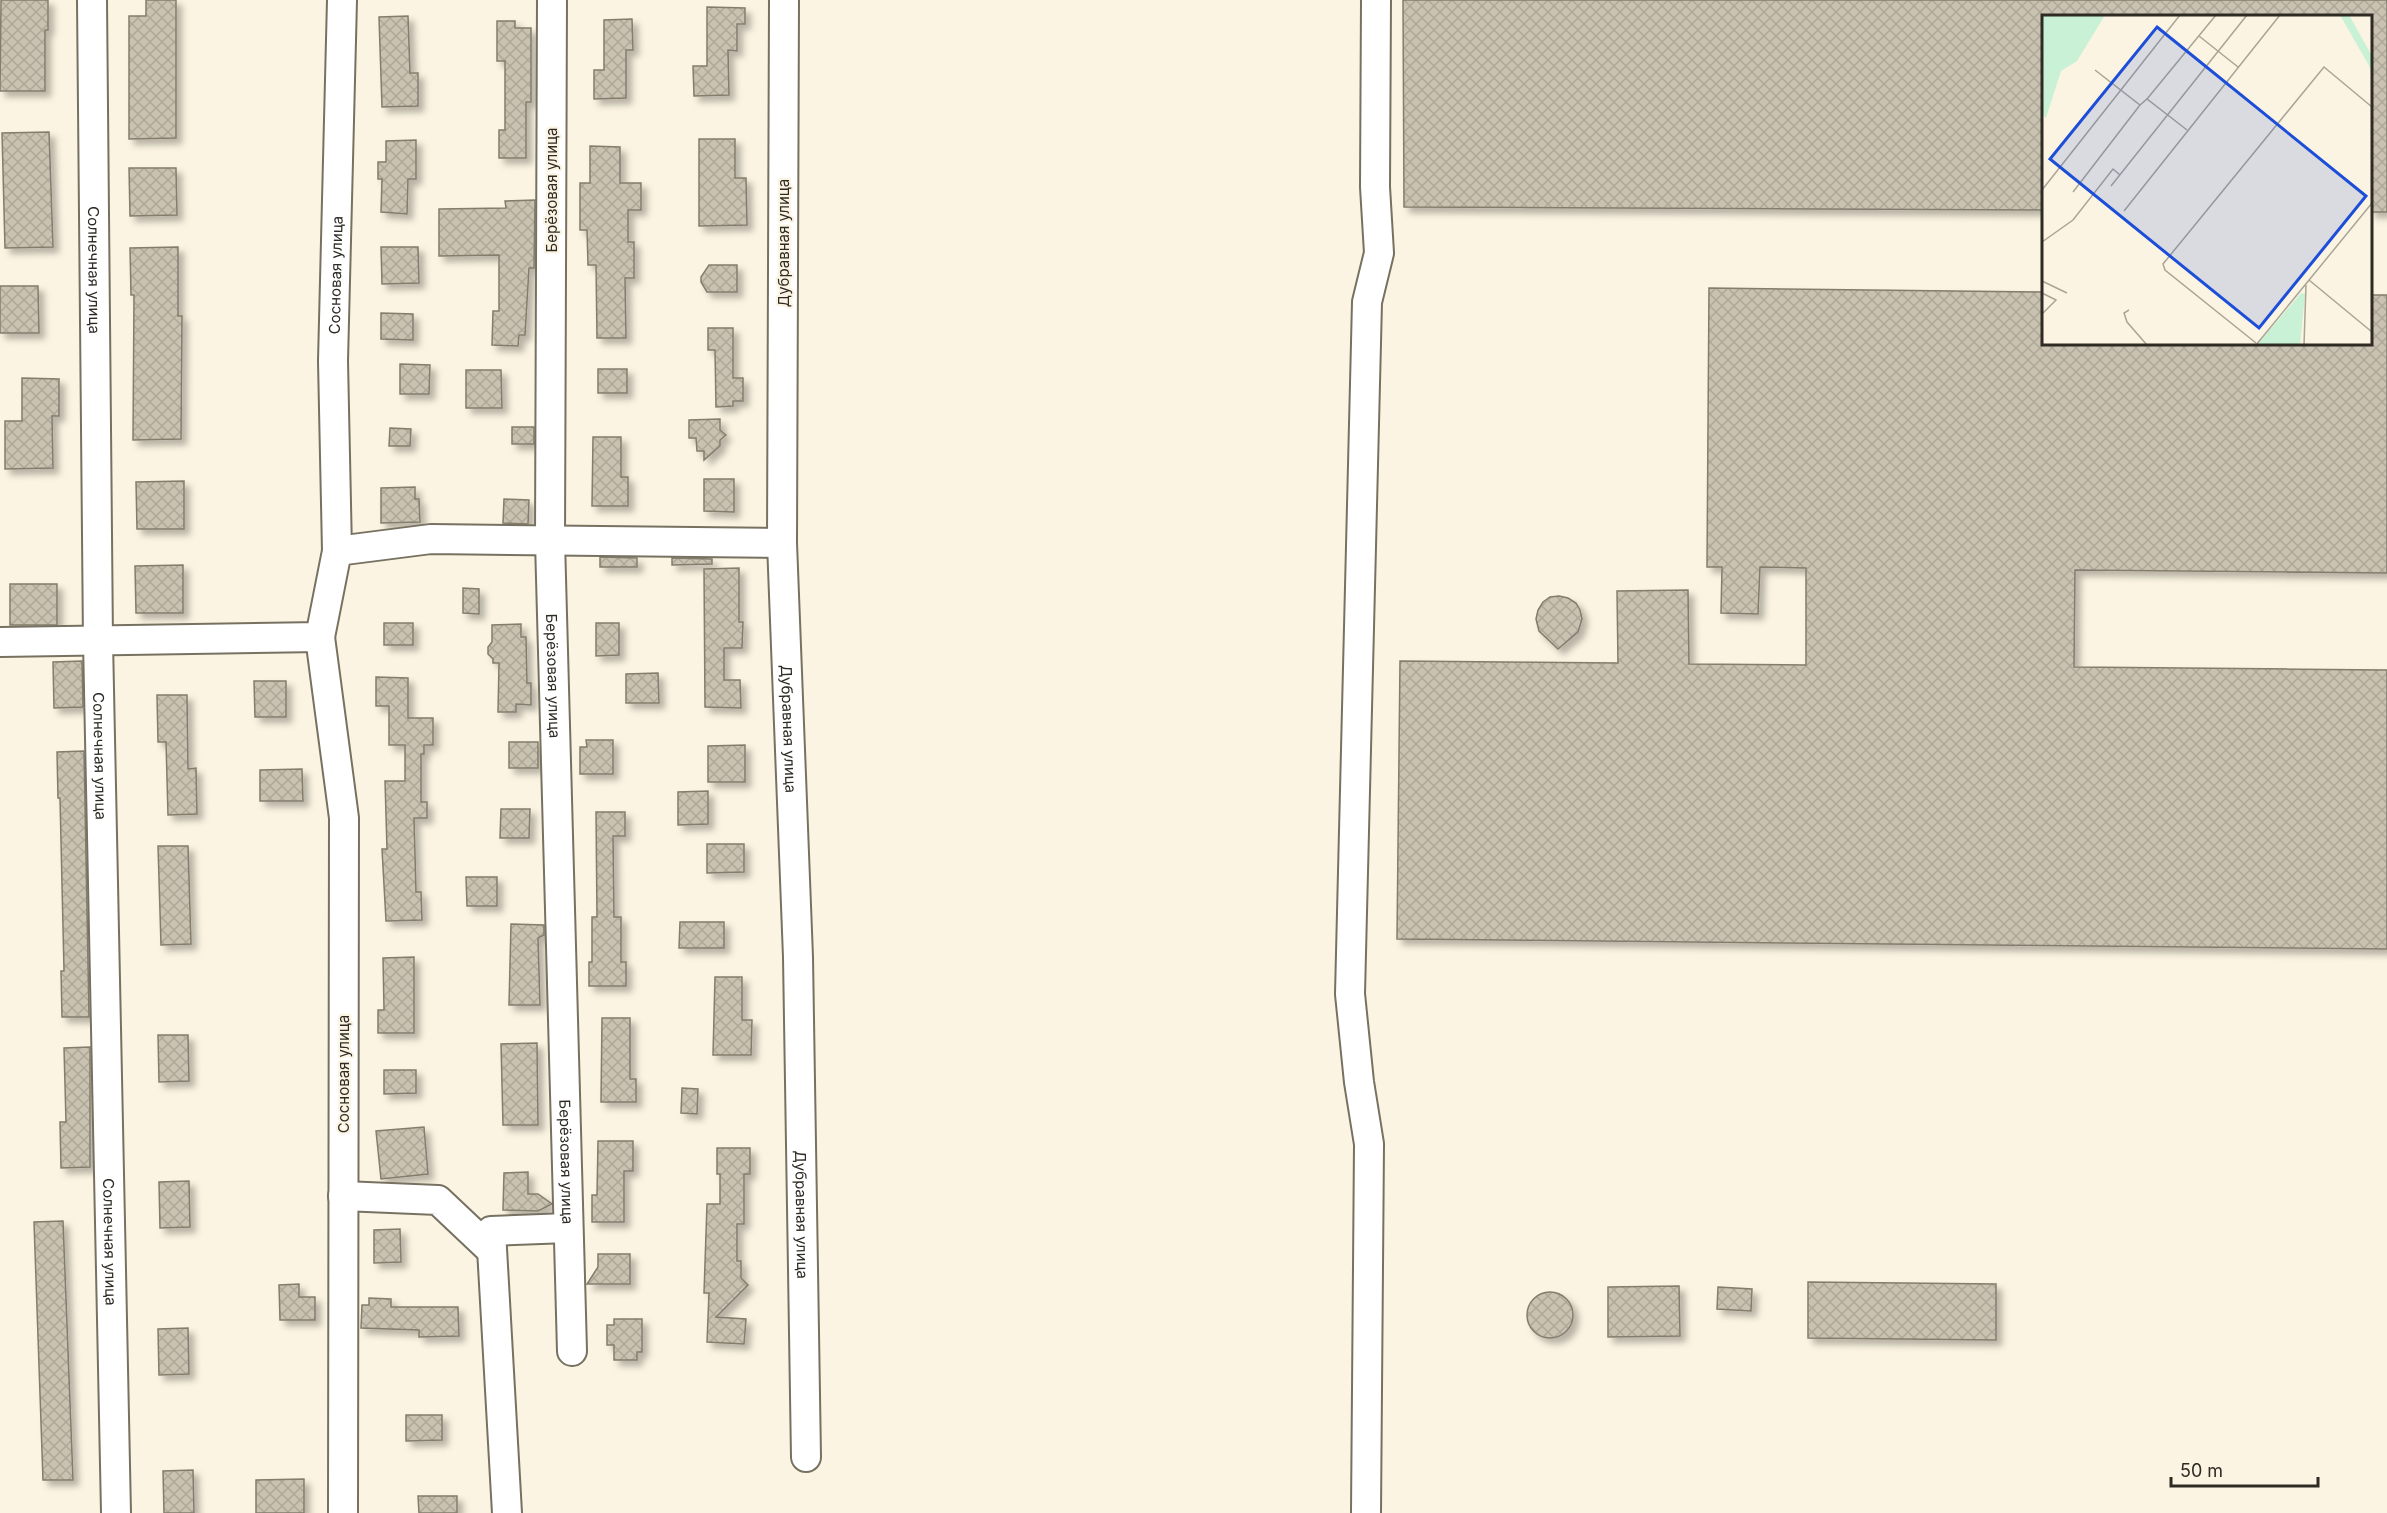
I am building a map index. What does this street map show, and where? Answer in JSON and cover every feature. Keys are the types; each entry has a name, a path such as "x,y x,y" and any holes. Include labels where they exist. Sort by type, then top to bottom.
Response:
{"street":[{"name":"Солнечная улица","path":"92,0 98,641 116,1513"},
{"name":"Сосновая улица","path":"342,0 333,361 337,551 320,637 344,818 343,1513"},
{"name":"Берёзовая улица","path":"552,0 550,541 572,1352"},
{"name":"Дубравная улица","path":"784,0 782,543 798,957 806,1457"},
{"path":"1366,1513 1369,1144 1359,1082 1350,994 1367,302 1378,253 1375,187 1376,0"},
{"path":"337,551 431,538 782,543"},
{"path":"0,642 320,637"},
{"path":"343,1196 438,1200 491,1241 568,1228"},
{"path":"491,1241 507,1513"}],"building":[{"path":"1,0 48,0 48,30 45,30 45,91 0,91"},
{"path":"146,0 176,0 176,138 129,139 129,16 146,16"},
{"path":"1403,0 2387,0 2387,212 2372,212 2372,15 2042,15 2042,210 1404,207"},
{"path":"707,7 745,8 745,24 737,24 737,51 728,50 729,95 694,96 693,66 707,66"},
{"path":"408,16 410,73 418,73 418,106 382,107 379,17"},
{"path":"632,19 633,50 626,50 626,98 594,99 594,70 604,70 604,20"},
{"path":"497,21 515,21 515,28 531,28 531,102 526,102 526,158 499,158 499,130 505,130 505,61 497,61"},
{"path":"49,132 53,247 5,248 2,133"},
{"path":"699,139 735,139 735,178 746,178 747,225 699,226"},
{"path":"416,140 416,179 408,179 407,214 381,212 382,179 378,179 378,162 386,162 386,141"},
{"path":"590,146 620,147 620,183 641,183 641,210 628,210 628,242 634,242 634,278 625,278 626,338 597,338 596,265 588,265 587,230 580,230 580,183 590,183"},
{"path":"129,168 176,168 177,215 130,216"},
{"path":"535,200 534,268 529,268 525,335 519,335 518,346 492,345 493,311 499,311 499,255 439,256 439,209 506,208 505,201"},
{"path":"178,247 178,316 182,316 181,439 133,440 134,295 131,295 130,248"},
{"path":"381,247 418,247 419,283 382,284"},
{"path":"709,265 737,265 737,292 707,292 701,282 701,277"},
{"path":"0,286 38,286 39,333 0,333"},
{"path":"1709,288 2042,292 2042,345 2372,345 2372,295 2387,295 2387,573 2075,570 2074,667 2387,670 2387,949 1397,939 1400,661 1618,663 1617,591 1688,590 1689,664 1806,665 1806,568 1760,567 1758,614 1721,613 1722,567 1707,567"},
{"path":"381,313 413,314 413,340 381,339"},
{"path":"708,328 733,328 733,378 743,378 743,401 733,401 733,406 716,407 715,350 708,350"},
{"path":"400,364 430,365 429,394 400,394"},
{"path":"598,369 627,369 627,393 598,393"},
{"path":"466,370 501,370 502,408 466,408"},
{"path":"22,378 59,379 59,416 52,416 53,468 5,469 5,421 22,421"},
{"path":"720,419 720,430 726,435 720,440 720,446 704,460 704,451 697,451 696,438 689,438 689,420"},
{"path":"512,427 534,427 534,444 512,444"},
{"path":"390,428 411,429 410,446 389,446"},
{"path":"593,437 621,437 621,477 628,477 628,506 592,506"},
{"path":"704,479 734,479 734,512 704,511"},
{"path":"184,481 184,529 137,529 136,482"},
{"path":"415,487 415,499 419,499 420,522 381,523 381,488"},
{"path":"504,499 529,500 528,524 503,523"},
{"path":"600,557 637,558 637,567 600,567"},
{"path":"672,558 712,559 712,564 672,565"},
{"path":"183,565 183,613 136,613 135,566"},
{"path":"739,568 739,622 743,622 742,648 724,648 724,680 740,680 741,708 705,707 704,569"},
{"path":"10,584 57,584 57,625 10,625"},
{"path":"463,588 479,589 479,614 463,613"},
{"path":"1559,596 1576,603 1582,619 1578,632 1558,649 1539,631 1536,619 1543,602 1550,597"},
{"path":"384,623 413,623 413,645 384,645"},
{"path":"596,623 619,623 619,655 596,656"},
{"path":"521,624 521,637 526,637 527,683 531,683 531,705 516,704 516,712 498,712 499,663 493,663 493,659 488,654 488,647 492,642 492,625"},
{"path":"82,661 83,707 54,708 53,662"},
{"path":"658,673 659,703 626,703 626,674"},
{"path":"376,677 408,678 408,718 433,718 433,745 424,745 424,754 421,754 421,802 427,802 427,818 414,818 416,892 421,892 422,920 386,921 382,849 387,849 385,781 405,781 405,745 389,745 389,706 376,706"},
{"path":"254,681 286,681 286,717 255,717"},
{"path":"157,695 187,695 188,769 196,768 197,814 168,815 166,742 158,742"},
{"path":"586,740 613,740 613,774 580,774 580,747 587,747"},
{"path":"509,742 538,742 538,768 509,768"},
{"path":"745,745 745,782 708,782 708,746"},
{"path":"84,751 89,1017 62,1017 61,971 64,971 57,752"},
{"path":"302,769 303,801 260,801 260,770"},
{"path":"708,791 708,824 678,825 678,792"},
{"path":"501,809 530,809 529,838 500,838"},
{"path":"596,812 625,812 625,836 613,836 614,917 621,917 621,962 626,962 626,986 589,986 589,962 592,962 592,917 597,917"},
{"path":"707,844 744,844 744,872 707,873"},
{"path":"158,846 188,846 191,944 161,945"},
{"path":"466,877 497,877 497,906 467,906"},
{"path":"680,922 724,922 724,948 679,948"},
{"path":"511,924 544,925 544,935 538,938 540,1005 509,1005"},
{"path":"414,957 414,1033 378,1033 378,1010 384,1010 383,958"},
{"path":"715,977 742,977 742,1020 752,1020 751,1055 713,1055"},
{"path":"602,1018 630,1018 630,1079 636,1079 636,1102 601,1102"},
{"path":"158,1035 188,1035 189,1081 159,1082"},
{"path":"537,1043 538,1125 503,1125 501,1044"},
{"path":"90,1047 90,1167 61,1168 60,1122 66,1122 64,1048"},
{"path":"384,1070 416,1070 416,1093 384,1094"},
{"path":"682,1088 698,1089 697,1114 681,1113"},
{"path":"424,1127 428,1174 381,1179 376,1131"},
{"path":"598,1141 633,1141 633,1171 624,1171 624,1222 592,1222 592,1195 597,1195"},
{"path":"717,1148 750,1148 750,1174 744,1174 744,1224 737,1224 737,1261 741,1261 741,1278 748,1285 716,1317 746,1319 744,1344 707,1342 709,1293 704,1293 707,1204 720,1204"},
{"path":"528,1172 528,1194 538,1194 552,1204 538,1211 503,1210 504,1173"},
{"path":"189,1181 190,1227 160,1228 159,1182"},
{"path":"63,1221 73,1480 43,1480 34,1222"},
{"path":"400,1229 401,1262 374,1263 374,1230"},
{"path":"598,1254 630,1254 630,1284 587,1284 598,1267"},
{"path":"1808,1282 1996,1284 1996,1340 1808,1338"},
{"path":"299,1284 299,1297 315,1297 315,1320 280,1320 279,1285"},
{"path":"1679,1286 1680,1336 1608,1337 1608,1287"},
{"path":"1718,1287 1752,1289 1751,1311 1717,1309"},
{"path":"1550,1292 1566,1299 1573,1315 1566,1331 1550,1338 1534,1331 1527,1315 1534,1299"},
{"path":"369,1298 391,1299 391,1307 458,1307 459,1336 419,1337 419,1330 361,1328 362,1305 369,1305"},
{"path":"614,1319 642,1319 642,1352 637,1352 637,1360 614,1360 614,1345 607,1345 607,1325 614,1325"},
{"path":"188,1328 189,1374 159,1375 158,1329"},
{"path":"406,1415 442,1415 442,1440 406,1441"},
{"path":"193,1470 194,1513 164,1513 163,1471"},
{"path":"304,1479 304,1513 256,1513 256,1480"},
{"path":"418,1496 457,1496 457,1513 419,1513"}]}
